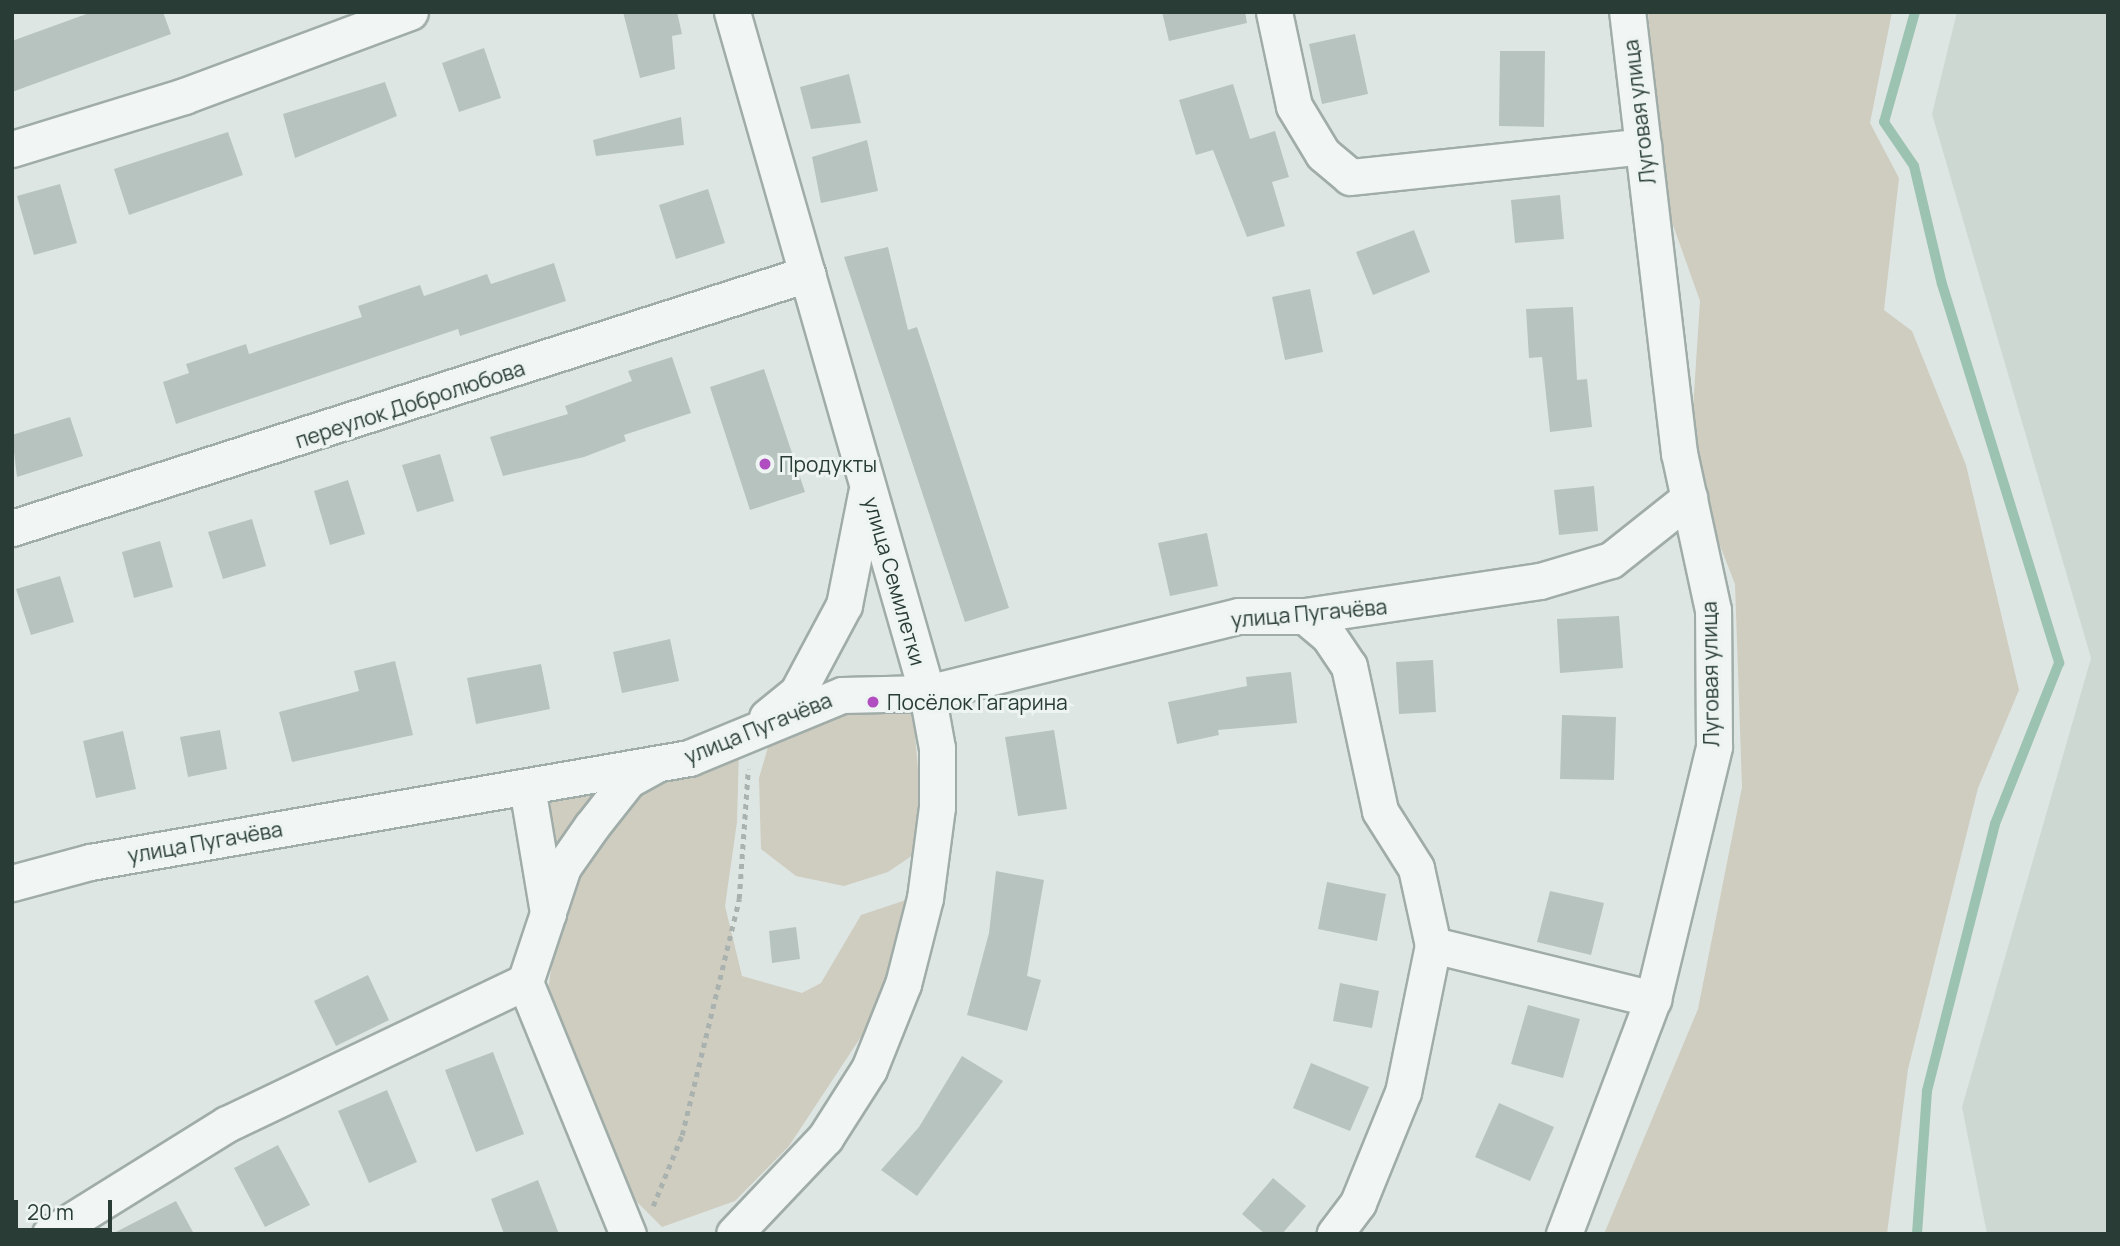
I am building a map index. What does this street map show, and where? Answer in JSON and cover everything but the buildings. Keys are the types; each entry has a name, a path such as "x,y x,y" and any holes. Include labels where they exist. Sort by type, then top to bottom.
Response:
{"street":[{"path":"12,149 184,96 410,12"},
{"name":"улица Семилетки","path":"732,12 927,692 937,807 925,898 903,984 869,1069 825,1138 734,1234"},
{"path":"1274,12 1294,106 1323,154 1350,177 1643,146"},
{"name":"Луговая улица","path":"1564,1234 1653,999 1714,746 1713,610 1689,498 1627,12"},
{"name":"переулок Добролюбова","path":"12,528 807,274"},
{"path":"752,730 797,692 844,605 868,487"},
{"name":"улица Пугачёва","path":"12,883 90,862 689,758 842,695 927,692 1239,616 1305,616 1540,581 1599,564 1689,498"},
{"path":"1305,616 1328,635 1349,666 1380,811 1416,868 1433,945 1403,1092 1358,1203 1335,1234"},
{"path":"637,1228 525,982 563,867 628,780 658,764"},
{"path":"527,787 548,913"},
{"path":"1433,945 1653,999"},
{"path":"50,1234 228,1124 525,982"}],"path":[{"path":"637,1228 682,1135 733,924 752,730"}],"shaded area":[{"path":"1648,12 1892,12 1870,123 1899,178 1884,310 1912,331 1966,465 2019,690 1978,788 1908,1069 1887,1234 1604,1234 1698,1009 1742,787 1735,584 1701,497 1693,409 1700,301 1667,208"},
{"path":"1957,12 2108,12 2108,1234 1987,1234 1962,1107 2091,658 1932,114"},
{"path":"912,701 922,815 913,855 888,872 844,886 796,876 761,849 759,778 771,737 817,712"},
{"path":"739,748 737,822 725,906 742,976 802,993 821,983 861,915 906,900 905,922 872,1020 789,1146 735,1201 662,1227 637,1202 584,1102 547,997 557,929 550,804 568,785 638,790"}],"waterway":[{"path":"1915,12 1884,122 1914,166 1942,284 2059,663 1995,824 1927,1091 1917,1234"}],"place":[{"name":"Продукты","path":"765,464"},
{"name":"Посёлок Гагарина","path":"873,702"}]}
